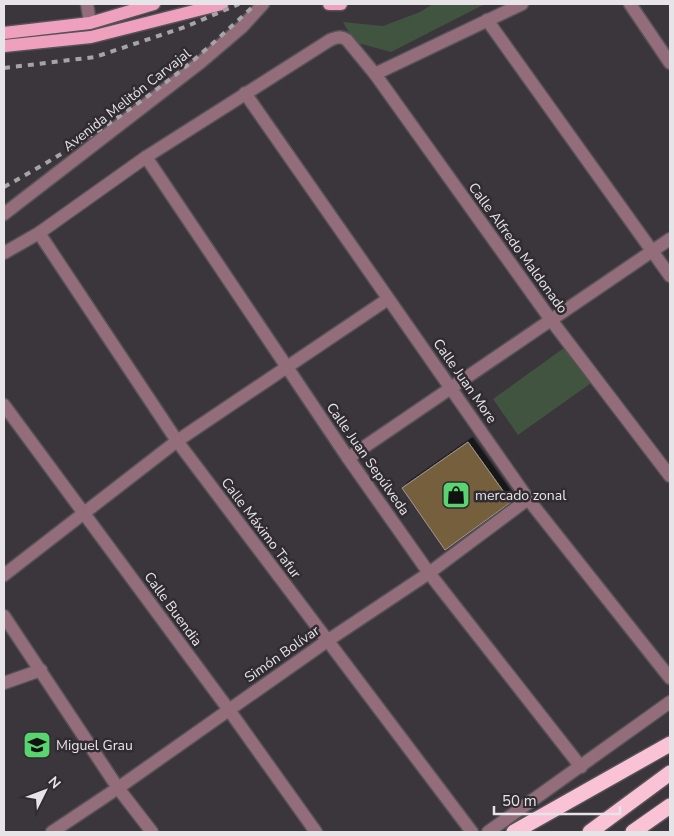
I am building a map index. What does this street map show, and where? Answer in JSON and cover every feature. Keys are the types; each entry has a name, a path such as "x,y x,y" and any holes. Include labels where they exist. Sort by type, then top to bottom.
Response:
{"highway":[{"path":"514,832 670,744"},
{"path":"590,832 670,773"},
{"path":"634,832 670,806"}],"main road":[{"path":"4,33 90,24 154,4"},
{"path":"4,46 91,37 222,4"},
{"path":"329,4 340,4"}],"street":[{"path":"87,4 90,24"},
{"name":"Avenida Melitón Carvajal","path":"4,214 201,62 242,27 264,4"},
{"path":"375,74 522,4"},
{"path":"630,4 670,63"},
{"path":"487,20 670,276"},
{"name":"Calle Alfredo Maldonado","path":"246,93 330,40 337,37 343,37 348,40 375,74 551,320 670,476"},
{"path":"4,253 40,233 146,157 246,93"},
{"name":"Calle Juan More","path":"246,93 528,500 670,678"},
{"name":"Calle Juan Sepúlveda","path":"146,157 286,367 429,573 581,767"},
{"name":"Calle Máximo Tafur","path":"40,233 177,441 472,832"},
{"path":"348,458 670,239"},
{"path":"4,575 177,441 388,299"},
{"name":"Calle Buendia","path":"4,405 229,710 316,832"},
{"name":"Simón Bolívar","path":"52,832 118,788 327,641 429,573 528,500"},
{"path":"4,616 42,670 118,788 152,832"},
{"path":"4,683 42,670"},
{"path":"488,832 670,702"}],"green space":[{"path":"433,4 485,4 391,52 354,42 343,22 383,26 420,12"},
{"path":"568,345 594,381 518,435 493,399"}],"building":[{"name":"mercado zonal","path":"468,442 511,502 445,550 402,488"}],"railway":[{"path":"4,68 95,57 185,27 239,4"},
{"path":"4,187 84,140 123,114 174,76 256,4"}],"place":[{"name":"mercado zonal","path":"456,495"},
{"name":"Miguel Grau","path":"37,745"}]}
